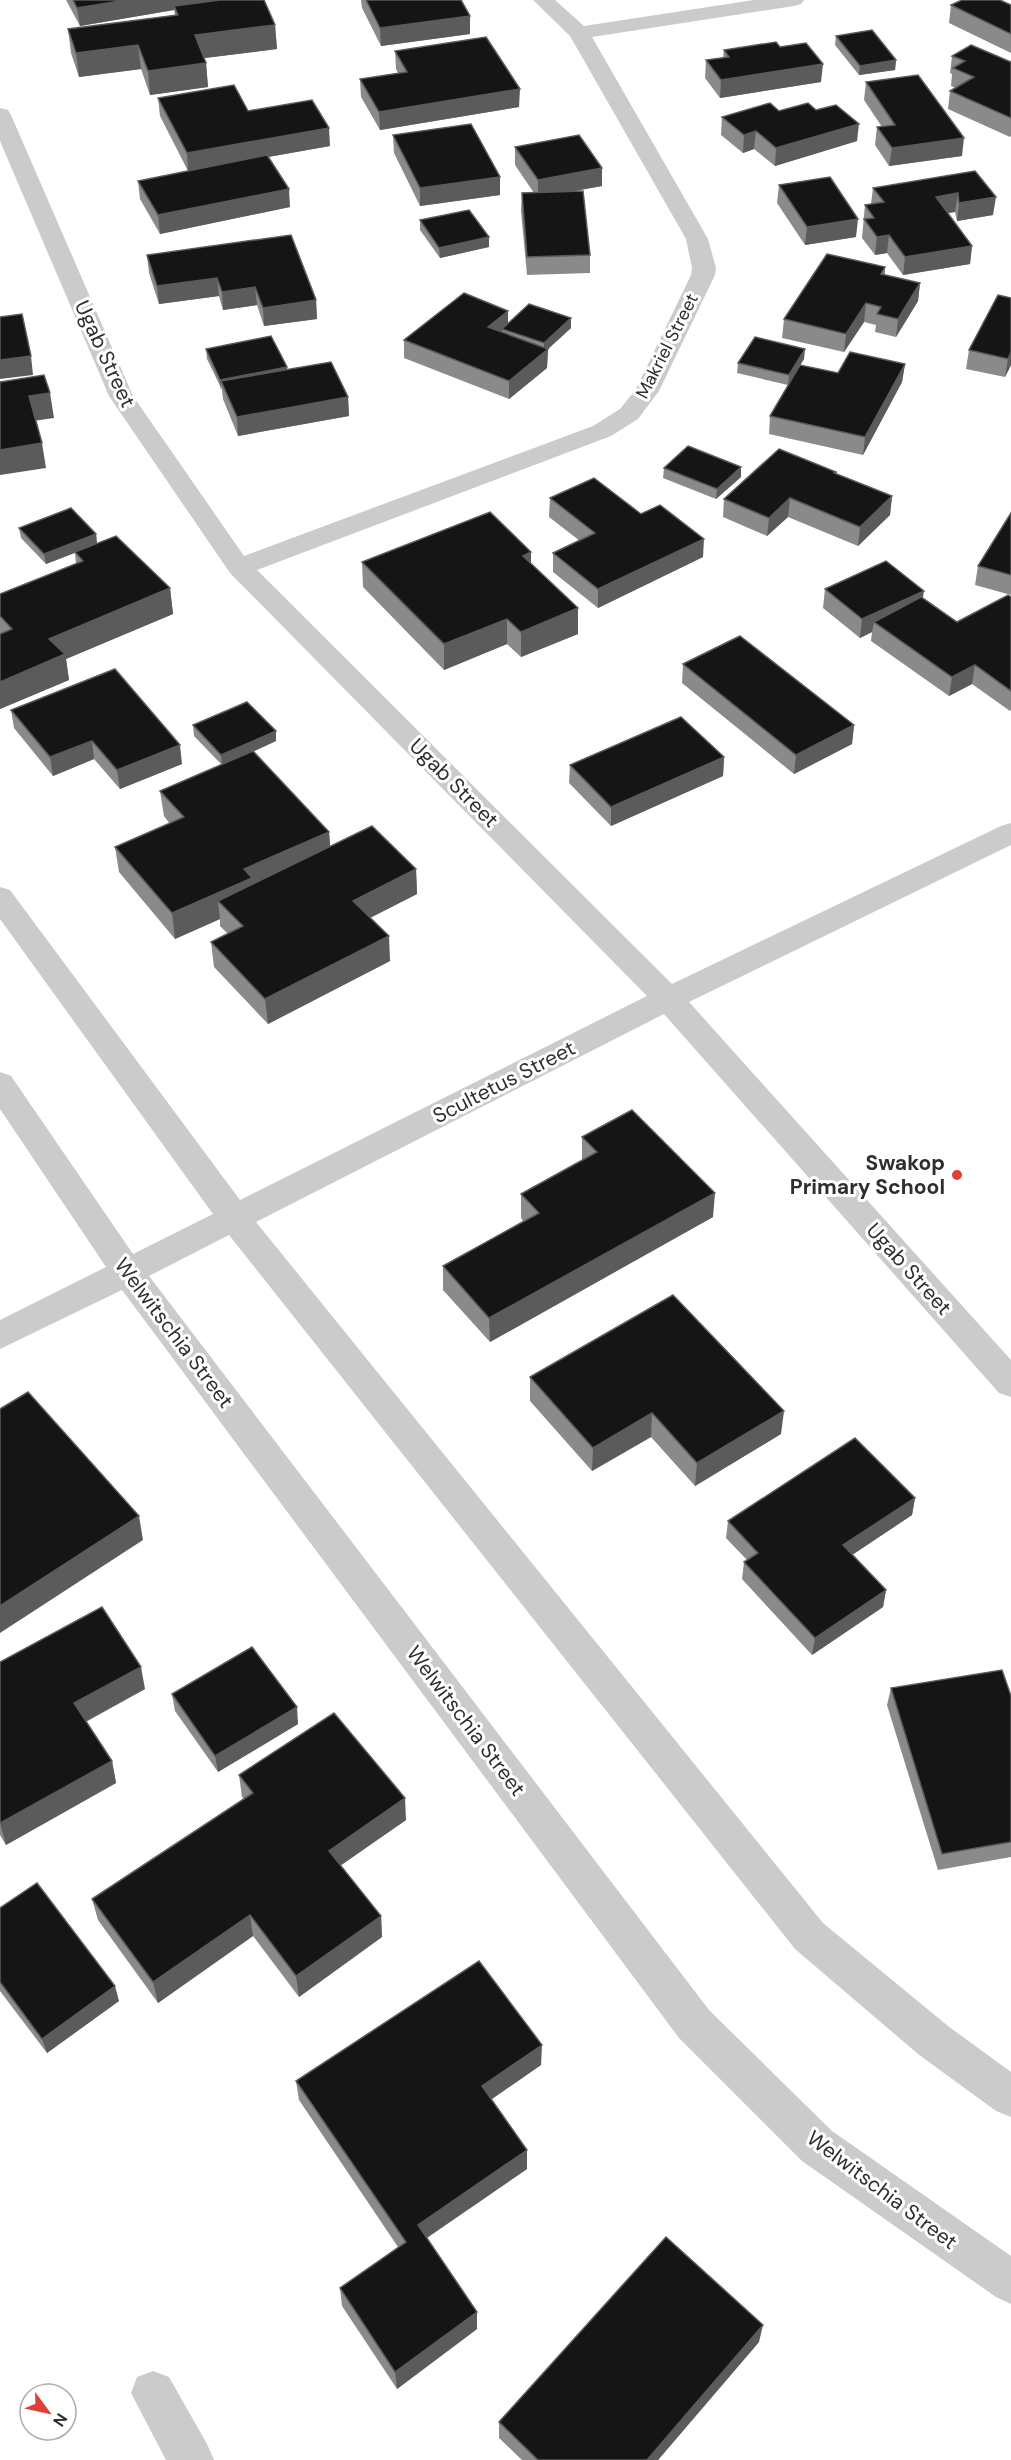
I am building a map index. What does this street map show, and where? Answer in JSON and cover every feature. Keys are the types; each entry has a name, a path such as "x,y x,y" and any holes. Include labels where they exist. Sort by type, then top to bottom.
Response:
{"street":[{"name":"Makriel Street","path":"239,567 602,431 629,414 647,391 703,275 702,258 697,239 579,33 543,0"},
{"path":"579,33 794,0"},
{"name":"Ugab Street","path":"0,115 121,396 239,567 668,999 1011,1383"},
{"name":"Scultetus Street","path":"0,1336 668,999 1011,833"},
{"path":"0,897 235,1219 809,1936 933,2040 1011,2097"},
{"name":"Welwitschia Street","path":"0,1084 127,1272 694,2024 817,2146 1011,2282"},
{"path":"153,2393 191,2460"}],"building":[{"path":"73,0 126,0 77,8"},
{"path":"220,0 264,0 275,25 195,35 206,63 148,71 138,45 76,53 68,29 178,15 174,6"},
{"path":"366,0 461,0 470,16 380,28"},
{"path":"962,0 1000,0 1011,5 1011,34 951,5"},
{"path":"872,30 896,60 860,66 836,36"},
{"path":"486,37 520,89 379,112 360,79 407,72 395,51"},
{"path":"776,42 780,47 806,43 823,64 721,80 706,60 729,57 724,50"},
{"path":"971,45 1011,62 1011,118 950,91 974,77 953,68 965,61 952,56"},
{"path":"918,75 964,138 892,148 877,127 895,125 866,82"},
{"path":"234,85 248,111 312,100 329,128 187,153 158,98"},
{"path":"770,103 779,111 808,103 816,110 836,105 859,124 776,148 756,131 744,135 722,117"},
{"path":"471,124 500,177 420,188 393,135"},
{"path":"579,135 602,168 538,180 515,147"},
{"path":"267,155 289,189 158,215 138,181"},
{"path":"975,171 996,197 959,203 958,193 936,197 972,246 905,257 889,235 877,237 864,219 874,218 865,205 884,202 873,188"},
{"path":"830,177 858,219 807,227 779,185"},
{"path":"583,191 590,255 527,257 522,193"},
{"path":"469,210 489,237 439,248 420,220"},
{"path":"291,235 316,300 263,308 255,287 222,292 217,278 157,286 147,255"},
{"path":"827,254 885,267 881,274 920,283 898,319 877,314 881,307 866,303 846,334 784,319"},
{"path":"464,293 508,311 488,327 548,349 509,381 404,340"},
{"path":"998,295 1011,298 1011,352 1008,359 969,350"},
{"path":"529,304 571,318 544,343 502,329"},
{"path":"22,314 31,356 0,360 0,317"},
{"path":"271,336 287,367 220,380 206,349"},
{"path":"755,337 805,349 789,375 738,363"},
{"path":"850,352 905,364 865,437 770,416 800,365 838,373"},
{"path":"331,362 348,397 237,417 221,381"},
{"path":"44,375 50,393 29,396 42,443 0,450 0,382"},
{"path":"688,446 741,467 717,489 664,468"},
{"path":"779,449 892,496 860,527 790,498 769,518 724,499"},
{"path":"594,478 641,514 660,505 704,539 598,589 553,553 595,533 550,498"},
{"path":"71,508 96,534 44,554 19,528"},
{"path":"490,512 531,552 523,556 578,608 521,632 507,619 444,644 362,562"},
{"path":"1011,513 1011,575 978,566"},
{"path":"116,536 170,588 49,639 65,654 0,682 0,634 12,629 0,616 0,594 83,561 75,552"},
{"path":"886,561 924,591 862,619 825,589"},
{"path":"1008,595 1011,597 1011,691 975,665 952,677 874,622 921,597 957,622"},
{"path":"740,636 854,725 796,755 683,664"},
{"path":"115,669 180,745 117,770 92,741 50,757 11,710"},
{"path":"247,702 276,731 221,755 193,725"},
{"path":"681,717 724,757 611,807 570,765"},
{"path":"253,751 329,832 244,869 252,878 172,913 115,847 184,817 160,791"},
{"path":"372,826 416,869 353,901 389,936 265,999 211,942 243,926 218,901"},
{"path":"632,1110 715,1193 489,1318 443,1266 539,1213 521,1194 597,1152 582,1137"},
{"path":"673,1295 784,1411 697,1463 652,1413 593,1448 530,1377"},
{"path":"28,1392 139,1516 0,1606 0,1409"},
{"path":"855,1438 915,1498 843,1545 886,1590 815,1638 744,1562 758,1553 728,1521"},
{"path":"102,1607 141,1667 74,1703 112,1761 0,1823 0,1662"},
{"path":"252,1647 297,1707 215,1756 172,1694"},
{"path":"1002,1670 1011,1696 1011,1842 942,1854 891,1688"},
{"path":"334,1713 405,1798 329,1851 381,1916 296,1976 250,1915 153,1982 92,1899 253,1793 239,1775"},
{"path":"37,1883 115,1986 42,2039 0,1982 0,1908"},
{"path":"479,1961 542,2045 482,2086 527,2150 418,2225 477,2312 395,2372 340,2288 406,2242 296,2081"},
{"path":"666,2237 763,2325 647,2460 538,2460 499,2422"}],"place":[{"name":"Swakop Primary School","path":"957,1175"}]}
